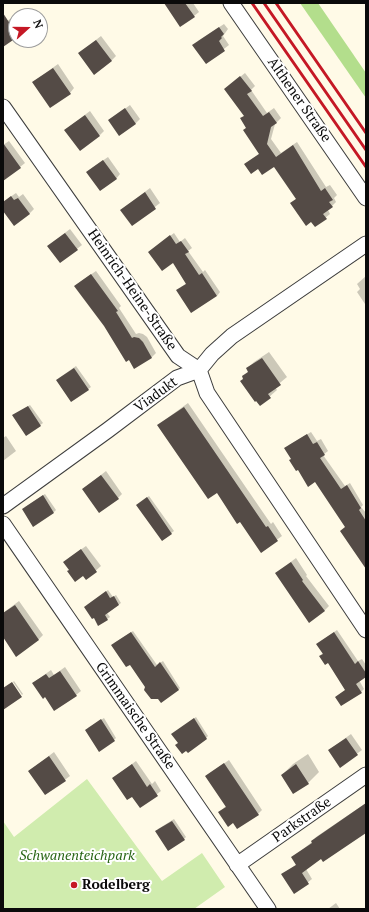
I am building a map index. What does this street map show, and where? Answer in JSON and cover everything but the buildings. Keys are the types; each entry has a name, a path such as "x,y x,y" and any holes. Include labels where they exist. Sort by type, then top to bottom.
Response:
{"street":[{"name":"Althener Straße","path":"231,3 366,198"},
{"name":"Heinrich-Heine-Straße","path":"3,107 178,356 199,370"},
{"path":"366,244 232,336 212,354 199,370 207,393 366,630"},
{"name":"Viadukt","path":"3,506 177,378 199,370"},
{"name":"Grimmaische Straße","path":"3,524 268,909"},
{"name":"Parkstraße","path":"237,865 366,775"}],"green space":[{"path":"300,3 318,3 366,73 366,98"},
{"name":"Schwanenteichpark","path":"87,779 162,881 202,853 225,887 194,909 3,909 3,821 14,837"}],"railway":[{"path":"252,3 366,167"},
{"path":"264,3 366,150"},
{"path":"276,3 366,133"}],"place":[{"name":"Rodelberg","path":"74,885"}]}
